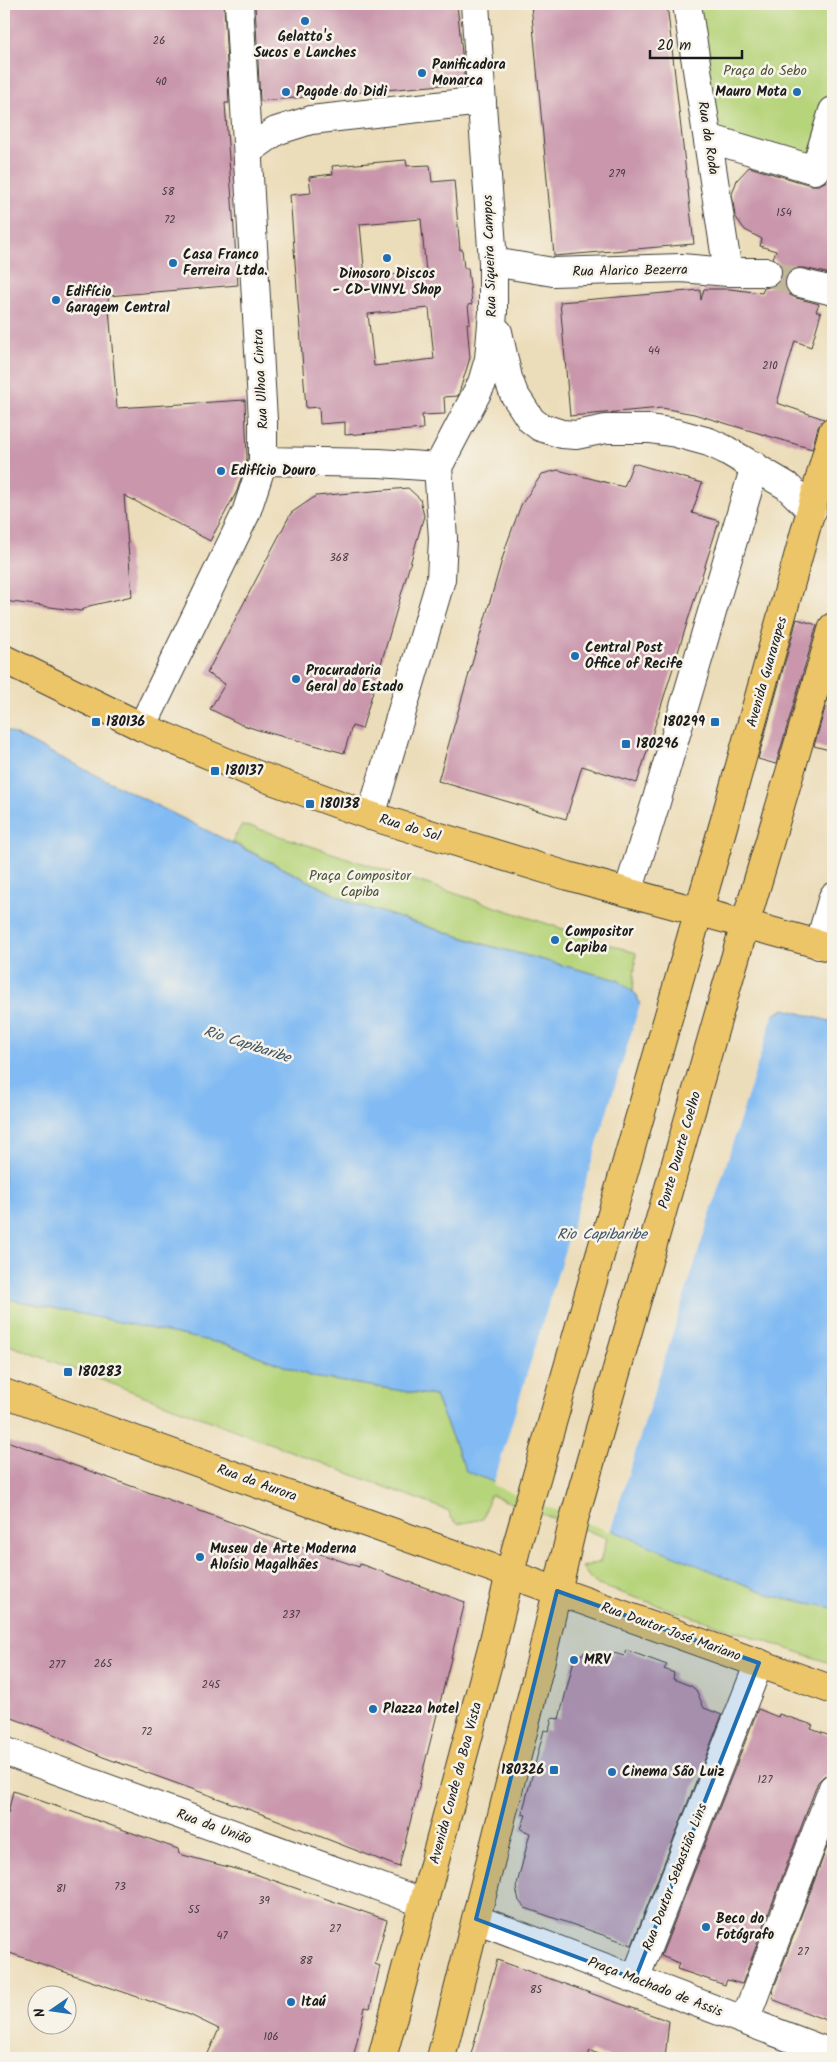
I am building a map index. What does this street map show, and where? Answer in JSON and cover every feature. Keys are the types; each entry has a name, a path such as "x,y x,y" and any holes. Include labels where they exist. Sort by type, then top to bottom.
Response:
{"main road":[{"name":"Avenida Guararapes","path":"698,913 833,432"},
{"path":"746,925 833,627"},
{"name":"Rua do Sol","path":"4,659 142,727 255,774 371,816 568,876 826,947"},
{"name":"Avenida Conde da Boa Vista","path":"382,2058 493,1644 509,1574 698,913"},
{"name":"Ponte Duarte Coelho","path":"557,1591 574,1519 746,925"},
{"name":"Rua da Aurora","path":"4,1393 509,1574"},
{"name":"Rua Doutor José Mariano","path":"509,1574 833,1690"},
{"path":"441,2058 557,1591"}],"street":[{"name":"Rua Ulhoa Cintra","path":"142,727 246,513 264,461 239,4"},
{"name":"Rua Siqueira Campos","path":"438,467 482,383 489,359 493,312 493,262 476,4"},
{"name":"Rua da Roda","path":"687,4 728,272"},
{"path":"248,151 276,131 311,120 482,101"},
{"path":"708,138 815,170 833,110"},
{"name":"Rua Alarico Bezerra","path":"493,262 553,272 680,268 728,272 767,272"},
{"path":"800,283 833,291"},
{"path":"493,312 508,378 514,394 531,420 540,426 562,434 576,435 606,429 650,429 676,433 709,442 755,466 786,486 812,511"},
{"path":"264,461 379,463 438,467 443,538 441,579 371,816"},
{"path":"628,892 755,466"},
{"path":"826,947 833,897"},
{"name":"Rua Doutor Sebastião Lins","path":"635,1980 759,1663"},
{"name":"Rua da União","path":"4,1751 424,1903"},
{"path":"744,2020 833,1788"},
{"name":"Praça Machado de Assis","path":"476,1919 833,2054"}],"highlighted area":[{"path":"557,1591 759,1663 635,1979 476,1919"}],"green space":[{"name":"Praça do Sebo","path":"687,4 833,4 833,110 815,170 708,138"},
{"name":"Praça Compositor Capiba","path":"241,826 253,827 636,953 633,992 618,980 491,946 352,903 232,842"},
{"path":"4,1297 229,1345 313,1377 435,1396 466,1471 833,1607 833,1664 598,1585 582,1567 600,1562 607,1538 490,1495 483,1519 458,1524 451,1518 449,1511 4,1343"}],"water":[{"name":"Rio Capibaribe","path":"4,729 352,903 486,945 618,980 637,995 640,1006 767,1017 785,1009 833,1022 833,1608 773,1596 466,1471 435,1396 313,1377 229,1345 4,1298"}],"pier":[{"path":"641,1001 642,1003 754,1015 774,1012 610,1532 493,1485"}],"building":[{"path":"4,4 224,4 229,103 225,103 238,285 108,296 117,408 245,400 247,459 237,491 210,541 124,495 132,596 89,606 81,611 4,601"},
{"path":"255,4 457,4 465,83 260,101"},
{"path":"531,4 667,4 694,244 554,256"},
{"path":"406,160 407,166 430,165 432,182 454,180 460,250 462,249 464,268 468,268 472,304 468,305 470,323 467,323 470,358 458,396 444,397 445,414 422,415 423,429 345,435 345,422 320,424 319,407 306,408 290,195 311,193 309,177 333,174 332,166","holes":["421,219 426,272 365,277 360,224","429,308 434,359 374,366 368,314"]},
{"path":"749,167 811,185 819,185 825,182 830,175 833,176 833,268 831,274 796,268 788,273 785,280 785,288 790,295 819,304 816,311 821,313 811,347 795,341 777,403 824,419 818,427 812,449 694,414 662,408 570,416 560,302 700,290 701,300 704,289 730,289 762,293 764,288 774,286 780,280 783,272 780,264 773,258 776,251 760,246 762,239 745,230 735,216 732,194 737,180"},
{"name":"Central Post Office of Recife","path":"633,463 702,483 692,513 719,521 637,783 582,766 566,819 438,781 506,546 521,505 542,474 558,470 624,487"},
{"path":"408,488 420,499 424,516 362,729 352,726 344,753 258,730 240,724 210,709 225,684 207,673 291,513 316,496"},
{"path":"797,619 817,625 776,764 758,759"},
{"path":"833,681 833,751 814,746"},
{"path":"4,1440 283,1541 359,1567 360,1564 465,1602 399,1867 270,1817 103,1757 47,1731 4,1715"},
{"name":"Cinema São Luiz","path":"626,1650 667,1665 664,1669 674,1673 673,1679 696,1690 704,1708 722,1715 632,1945 525,1908 519,1901 516,1888 530,1833 521,1829 526,1815 522,1814 544,1730 549,1731 552,1718 559,1719 574,1660 586,1651 612,1658 614,1653 624,1656"},
{"path":"758,1709 778,1717 779,1714 813,1725 811,1729 833,1737 833,1773 824,1776 818,1782 742,1984 727,1980 725,1985 677,1969 679,1963 661,1956"},
{"path":"13,1791 178,1849 179,1854 258,1875 387,1920 375,1964 380,1966 370,2008 365,2007 353,2058 206,2058 219,2029 190,2015 4,1951 4,1812 8,1813"},
{"path":"833,1831 833,2023 772,1999 774,1994 772,1993"},
{"path":"497,1960 669,2021 665,2058 611,2058 590,2051 587,2058 470,2058"}],"tunnel":[{"path":"767,272 800,283"}],"place":[{"name":"Gelatto's Sucos e Lanches","path":"305,21"},
{"name":"Panificadora Monarca","path":"422,73"},
{"name":"Pagode do Didi","path":"286,92"},
{"name":"Mauro Mota","path":"797,92"},
{"name":"Dinosoro Discos - CD-VINYL Shop","path":"387,258"},
{"name":"Casa Franco Ferreira Ltda.","path":"173,263"},
{"name":"Edifício Garagem Central","path":"56,300"},
{"name":"Edifício Douro","path":"221,471"},
{"name":"Central Post Office of Recife","path":"575,656"},
{"name":"Procuradoria Geral do Estado","path":"296,679"},
{"name":"180136","path":"96,722"},
{"name":"180299","path":"715,722"},
{"name":"180296","path":"626,744"},
{"name":"180137","path":"215,771"},
{"name":"180138","path":"310,804"},
{"name":"Compositor Capiba","path":"555,940"},
{"name":"180283","path":"68,1372"},
{"name":"Museu de Arte Moderna Aloísio Magalhães","path":"200,1557"},
{"name":"MRV","path":"574,1660"},
{"name":"Plazza hotel","path":"373,1709"},
{"name":"180326","path":"554,1770"},
{"name":"Cinema São Luiz","path":"612,1772"},
{"name":"Beco do Fotógrafo","path":"706,1927"},
{"name":"Itaú","path":"291,2002"}]}
